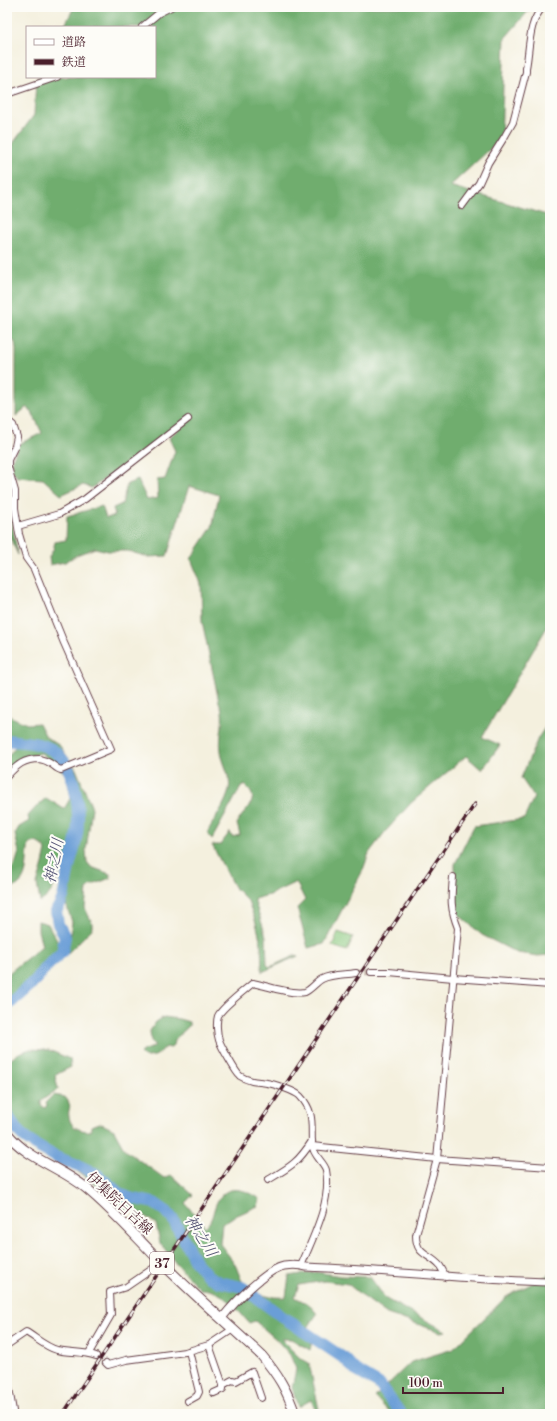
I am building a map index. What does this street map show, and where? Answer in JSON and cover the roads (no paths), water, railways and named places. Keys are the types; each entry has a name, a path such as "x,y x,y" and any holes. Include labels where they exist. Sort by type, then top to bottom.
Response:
{"main road":[{"name":"伊集院日吉線","path":"7,1133 18,1145 31,1155 85,1187 141,1241 161,1263 262,1356 276,1373 286,1390 295,1414"}],"street":[{"path":"143,26 159,13 172,7"},
{"path":"462,206 479,183 488,163 512,122 526,72 534,22 538,12 543,7"},
{"path":"7,94 54,78"},
{"path":"18,526 59,514 85,499 188,419"},
{"path":"7,420 13,425 17,437 15,446 8,460 8,467 15,491 18,526 26,558 34,569 64,643 111,749 61,770 45,760 24,760 7,776"},
{"path":"446,1277 439,1265 421,1252 418,1247 416,1235 438,1159 458,928 452,912 451,898 453,877"},
{"path":"371,972 389,972 550,985"},
{"path":"301,1266 321,1218 327,1181 326,1169 316,1156 312,1144 313,1128 308,1105 298,1094 268,1083 252,1081 240,1076 235,1070 219,1040 217,1029 218,1016 253,983 289,991 304,992 312,988 321,980 331,976 356,973"},
{"path":"312,1144 438,1159 550,1167"},
{"path":"268,1180 292,1166 312,1144"},
{"path":"89,1353 112,1315 110,1292 126,1287 161,1263"},
{"path":"222,1318 251,1288 272,1271 284,1266 346,1269 446,1277 550,1282"},
{"path":"106,1363 108,1365 126,1360 188,1351 209,1345 233,1329"},
{"path":"7,1345 26,1332 48,1346 58,1350 89,1353 96,1356"},
{"path":"209,1345 223,1385 223,1389 214,1393"},
{"path":"188,1351 199,1392 197,1396 188,1401"},
{"path":"223,1385 232,1380 236,1381 252,1372 261,1398"},
{"path":"7,1377 13,1411 12,1414"}],"waterway":[{"name":"神之川","path":"7,740 43,745 54,751 62,758 68,768 76,792 78,818 76,840 65,890 56,911 58,924 65,937 62,952 43,970 35,981 7,1006"},
{"name":"神之川","path":"7,1114 16,1129 26,1139 40,1148 58,1158 80,1166 98,1175 120,1194 130,1198 154,1203 167,1212 174,1221 195,1261 208,1276 219,1282 242,1287 284,1318 345,1359 355,1370 379,1384 401,1414"}],"tunnel":[{"path":"356,973 371,972"},
{"path":"96,1356 106,1363"}],"railway":[{"path":"63,1414 475,804"}]}
